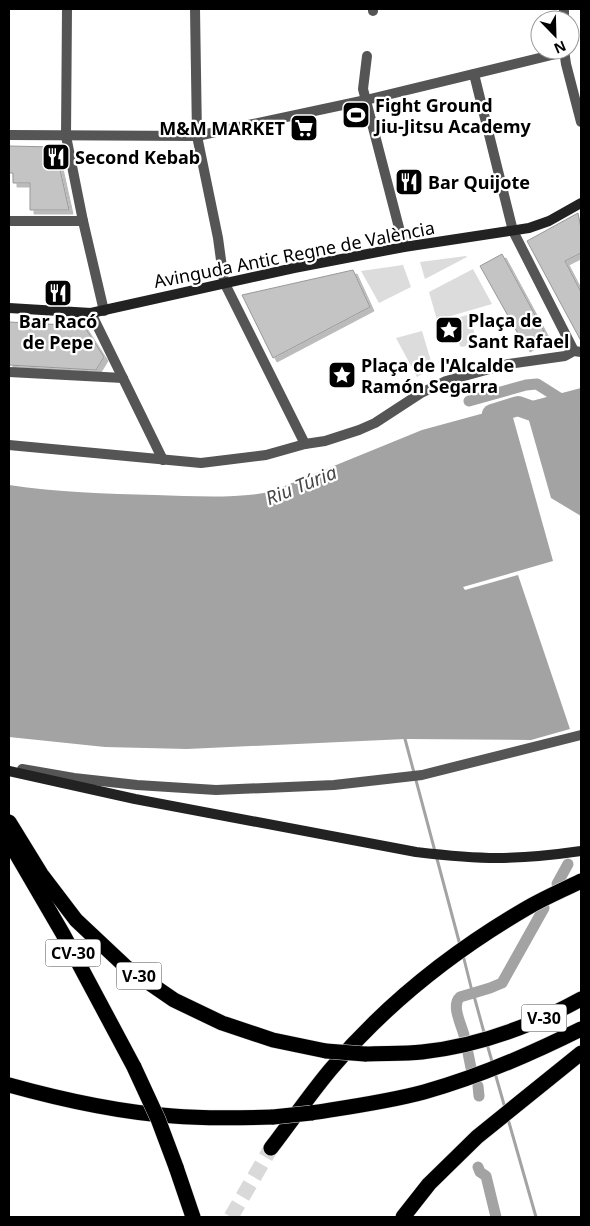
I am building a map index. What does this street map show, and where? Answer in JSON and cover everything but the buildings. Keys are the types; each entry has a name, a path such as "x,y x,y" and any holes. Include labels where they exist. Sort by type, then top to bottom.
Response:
{"highway":[{"name":"V-30","path":"9,822 42,874 76,920 126,967 174,1000 222,1024 273,1040 326,1051 365,1054 422,1052 460,1046 506,1033 543,1019 581,1000"},
{"name":"CV-30","path":"9,841 63,934 134,1067 158,1119 192,1217"},
{"path":"272,1148 330,1070 368,1029 405,994 434,970 489,932 528,907 581,881"},
{"name":"V-30","path":"9,1085 62,1100 123,1111 174,1116 273,1117 385,1101 425,1092 517,1059 581,1028"},
{"path":"403,1217 429,1184 477,1137 581,1053"}],"street":[{"path":"67,9 66,136 104,311"},
{"path":"195,9 197,136 218,238 224,282 305,444"},
{"path":"367,56 363,89 404,247"},
{"path":"9,135 197,136 366,100 530,60"},
{"path":"565,60 581,122"},
{"path":"9,445 201,463 266,455 305,444 325,441 359,430 446,381 508,364 565,356 578,352 512,231 474,74"},
{"name":"Avinguda Antic Regne de València","path":"9,308 92,313 104,311 224,282 404,247 529,228 549,221 581,202"},
{"path":"9,220 83,221"},
{"path":"92,313 163,460"},
{"path":"9,372 123,378"},
{"path":"9,767 83,779 216,790 334,785 422,775 581,735"},
{"path":"9,771 135,799 416,852 495,858 534,857 581,851"}],"shaded area":[{"path":"467,257 425,279 420,262"},
{"path":"403,265 411,287 379,303 361,271"},
{"path":"473,269 492,304 437,320 429,292"},
{"path":"467,315 469,316 477,341 462,347 460,346 453,321"},
{"path":"422,331 433,368 417,377 396,338"}],"water":[{"path":"581,388 581,516 551,498 524,403"},
{"path":"517,404 519,409 509,412 510,415 512,414 553,561 463,587 465,590 518,575 570,729 531,740 405,739 187,749 105,747 9,737 9,485 118,494 241,496 270,492 422,430"}],"waterway":[{"path":"469,401 526,385 537,384 567,403"},
{"name":"Riu Túria","path":"492,414 518,406 546,416 581,409"},
{"path":"405,739 460,945"},
{"path":"557,884 568,864"},
{"path":"464,1035 458,1015 457,1000 460,997 502,983 544,908"},
{"path":"463,955 472,991"},
{"path":"474,996 485,1036"},
{"path":"487,1044 493,1065"},
{"path":"468,1053 471,1068"},
{"path":"495,1073 505,1108"},
{"path":"478,1086 479,1096"},
{"path":"508,1119 536,1217"},
{"path":"478,1167 480,1172 486,1176 496,1217"}],"tunnel":[{"path":"231,1217 271,1148"}],"place":[{"name":"Fight Ground Jiu-Jitsu Academy","path":"356,115"},
{"name":"M&M MARKET","path":"304,128"},
{"name":"Second Kebab","path":"56,157"},
{"name":"Bar Quijote","path":"409,182"},
{"name":"Bar Racó de Pepe","path":"58,293"},
{"name":"Plaça de Sant Rafael","path":"449,330"},
{"name":"Plaça de l'Alcalde Ramón Segarra","path":"342,375"}]}
